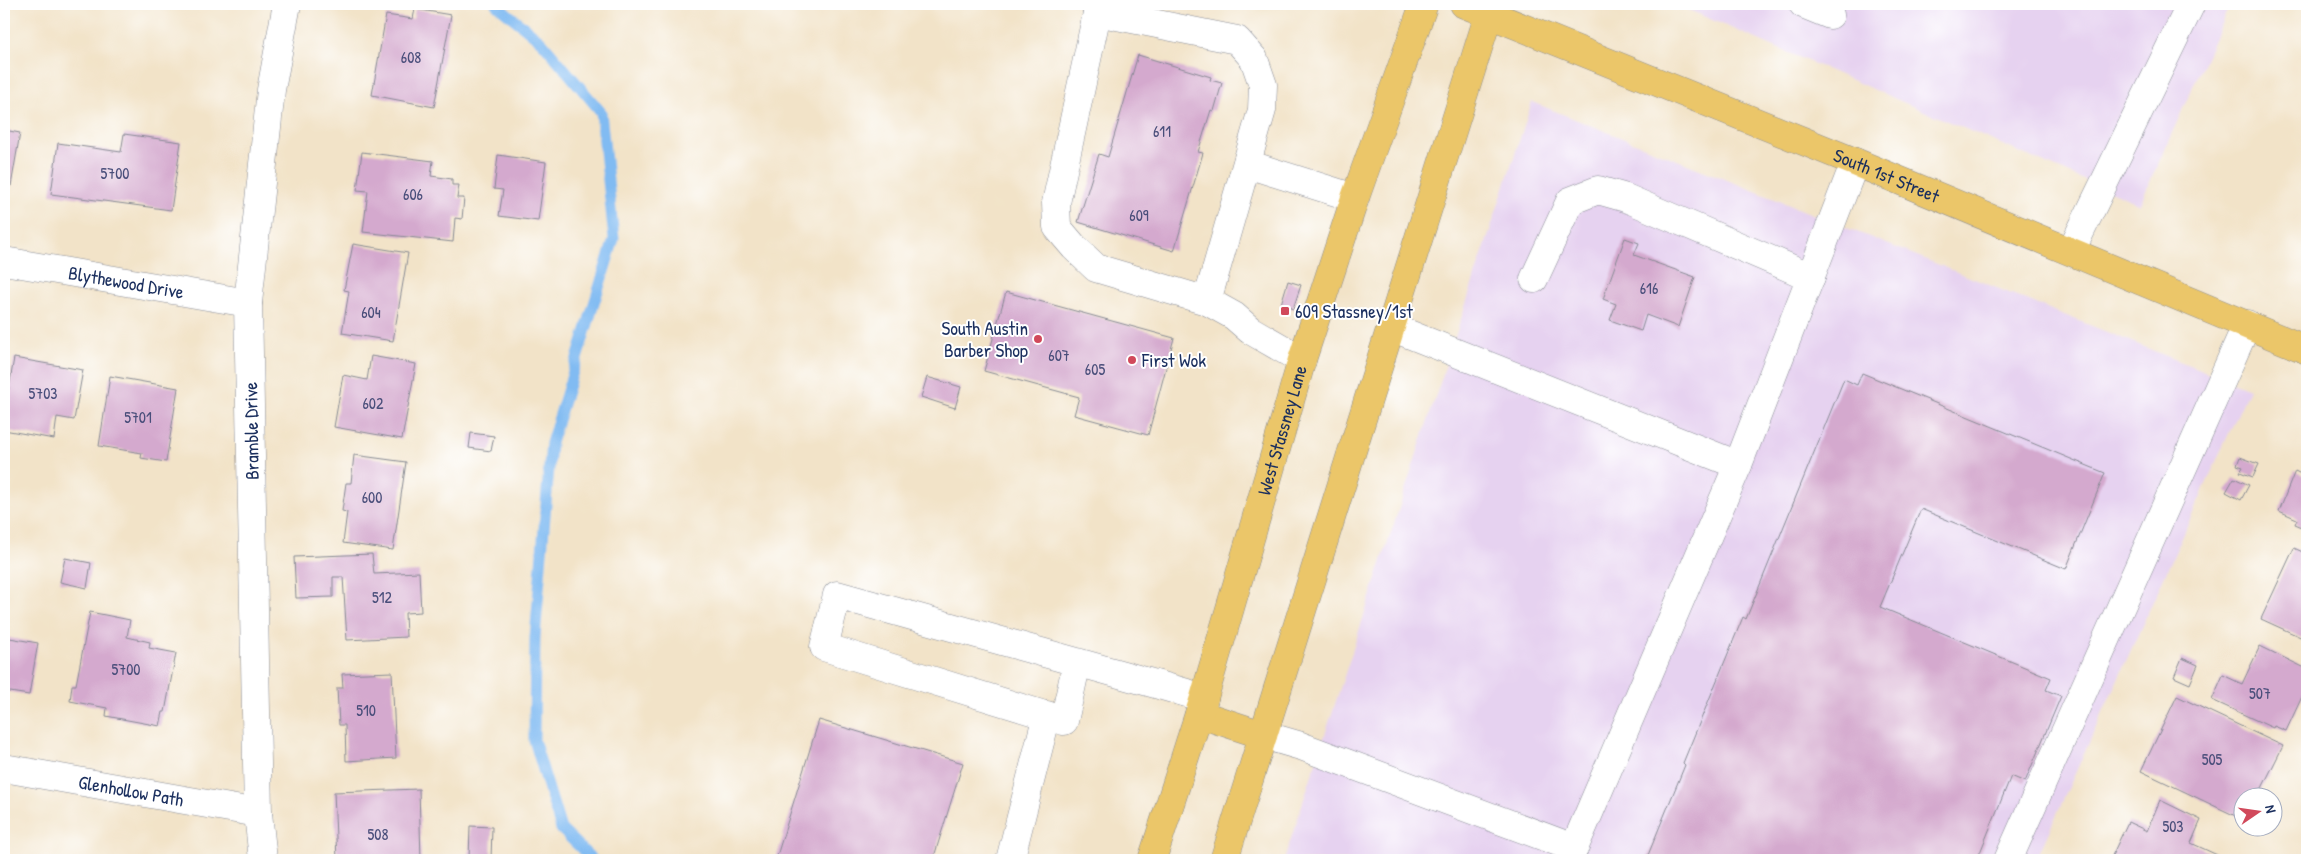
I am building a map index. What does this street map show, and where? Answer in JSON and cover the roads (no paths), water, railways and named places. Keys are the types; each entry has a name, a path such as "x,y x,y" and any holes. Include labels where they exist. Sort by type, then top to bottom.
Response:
{"main road":[{"name":"West Stassney Lane","path":"1152,860 1202,706 1302,360 1355,198 1424,4"},
{"name":"South 1st Street","path":"1482,7 2307,350"},
{"path":"1224,860 1391,327 1482,7"},
{"path":"1202,706 1263,735"}],"street":[{"name":"Bramble Drive","path":"263,860 258,813 248,303 271,90 287,4"},
{"path":"1803,4 1830,15"},
{"path":"2071,251 2191,4"},
{"path":"1207,301 1262,110 1263,85 1254,60 1237,40 1098,8 1056,203 1057,227 1096,268 1207,301 1234,316 1250,330 1302,360"},
{"path":"1263,735 1301,746 1572,854 1738,465 1855,162"},
{"path":"1247,164 1355,198"},
{"path":"1534,279 1570,200 1598,190 1626,198 1811,277"},
{"name":"Blythewood Drive","path":"4,261 248,303"},
{"path":"2008,860 2247,324"},
{"path":"1391,327 1438,348 1738,465"},
{"path":"1077,662 1064,721 824,647 836,595 1077,662 1202,706"},
{"path":"1010,860 1047,715"},
{"name":"Glenhollow Path","path":"4,768 258,813"}],"waterway":[{"path":"496,4 542,42 601,112 614,239 551,443 535,638 534,740 561,829 593,860"}],"place":[{"name":"609 Stassney/1st","path":"1285,311"},
{"name":"South Austin Barber Shop","path":"1038,339"},
{"name":"First Wok","path":"1132,360"}]}
